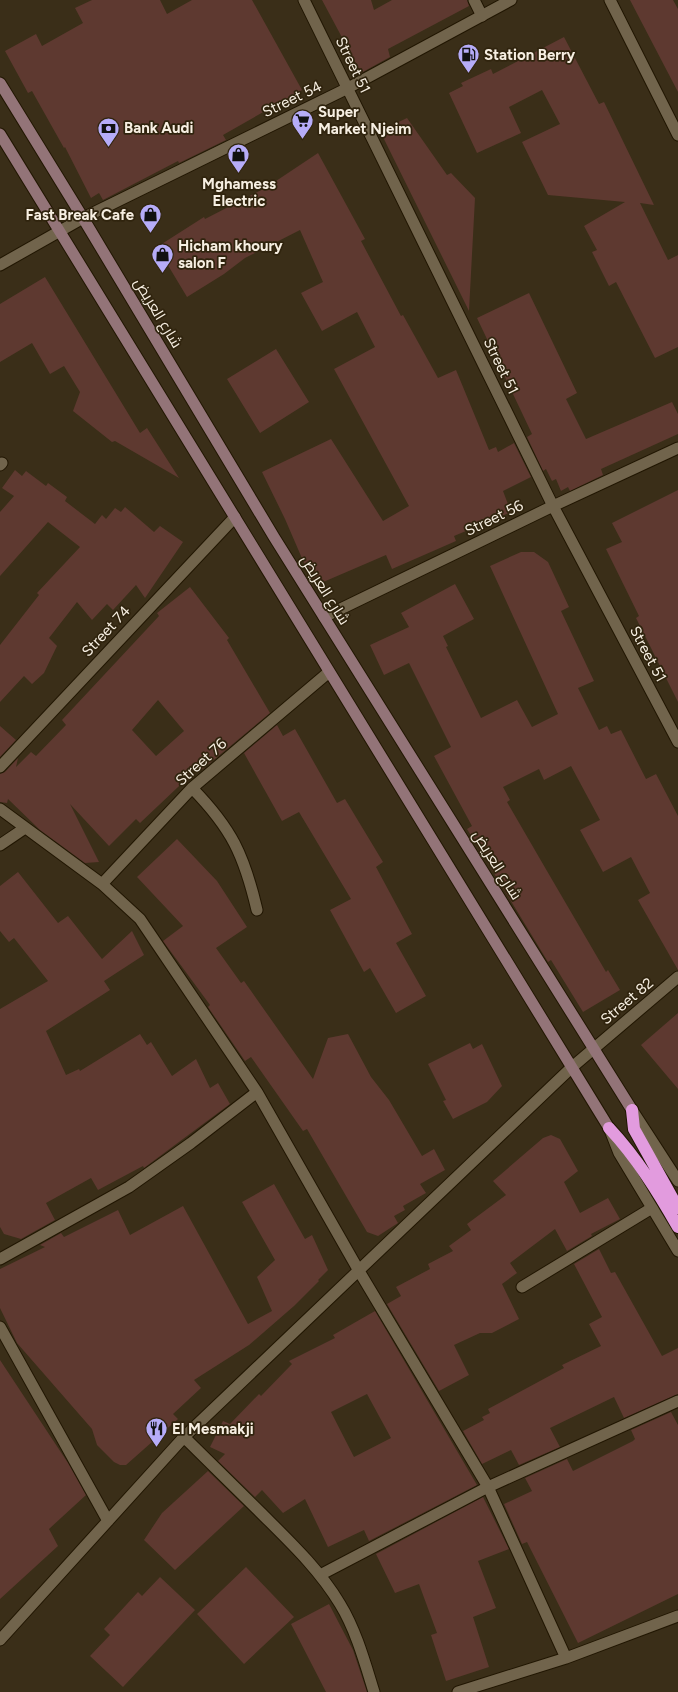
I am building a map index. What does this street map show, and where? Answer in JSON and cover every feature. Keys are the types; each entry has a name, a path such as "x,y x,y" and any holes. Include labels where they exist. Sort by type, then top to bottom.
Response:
{"highway":[{"path":"632,1110 634,1129 678,1208"},
{"path":"609,1128 629,1149 659,1194 678,1227"}],"main road":[{"name":"شارع العريض","path":"0,83 83,218 270,530 632,1110"},
{"path":"0,134 609,1128"}],"street":[{"name":"Street 51","path":"304,0 553,506 678,742"},
{"path":"474,0 482,16"},
{"name":"Street 54","path":"0,265 83,218 348,88 511,0"},
{"path":"610,0 678,135"},
{"name":"Street 56","path":"324,617 553,506 678,448"},
{"name":"Street 74","path":"0,767 235,517"},
{"name":"Street 76","path":"102,884 192,788 329,672"},
{"path":"192,788 215,812 231,835 246,868 256,910"},
{"path":"0,809 102,884 140,919 257,1092 359,1271 488,1487 566,1658"},
{"path":"0,845 25,828"},
{"name":"Street 82","path":"0,1640 184,1437 571,1068 678,977"},
{"path":"0,1258 129,1187 191,1143 257,1092"},
{"path":"632,1110 678,1181"},
{"path":"609,1128 619,1153 678,1251"},
{"path":"522,1287 652,1208"},
{"path":"0,1327 108,1521"},
{"path":"320,1575 488,1487 678,1401"},
{"path":"184,1437 288,1540 320,1575 341,1605 349,1622 364,1658 374,1692"},
{"path":"458,1692 566,1658 678,1616"},
{"path":"492,1692 494,1680"}],"building":[{"path":"92,0 160,0 167,14 192,0 252,0 302,90 223,135 226,140 179,163 178,161 103,200 99,193 91,198 65,147 64,148 32,91 28,93 5,51 36,34 42,46 83,23 75,8"},
{"path":"322,0 371,0 374,10 392,0 467,0 469,6 388,49 390,57 361,73"},
{"path":"630,0 673,0 678,9 678,92"},
{"path":"564,37 599,104 604,102 654,205 640,203 668,260 678,255 678,347 655,358 616,282 609,286 592,252 597,250 584,226 625,202 548,195 522,142 560,124 542,90 509,107 521,133 477,153 449,93 463,86 461,83 491,69 493,74"},
{"path":"407,118 447,175 451,173 475,198 469,311 380,131"},
{"path":"318,153 365,239 361,241 401,316 403,315 438,378 456,370 489,450 496,447 498,452 514,443 531,477 503,491 511,512 454,536 456,541 392,569 386,555 314,586 285,519 262,472 331,439 383,521 409,506 334,369 375,347 357,312 322,331 301,293 323,282 300,230 245,258 224,274 187,297 157,247 204,217 205,219 277,182 276,181"},
{"path":"45,277 140,433 147,428 179,478 115,441 112,442 73,411 80,392 64,366 50,374 32,343 0,362 0,304"},
{"path":"529,293 577,393 566,399 586,439 672,402 678,414 678,434 601,469 603,475 570,491 568,487 561,491 556,479 552,481 546,469 543,471 527,437 532,434 477,318"},
{"path":"276,349 309,402 260,433 227,379"},
{"path":"15,470 22,476 26,471 46,486 48,483 67,497 65,501 95,524 102,515 106,519 115,508 121,512 125,507 154,532 160,526 183,542 145,598 136,585 113,610 107,604 92,620 77,602 49,638 57,646 44,673 32,684 24,676 0,702 0,645 39,595 37,593 80,547 48,522 0,576 0,512 14,496 2,488"},
{"path":"678,490 678,702 636,618 639,616 606,549 622,542 612,523"},
{"path":"521,552 534,552 548,562 569,607 561,611 594,681 578,688 599,730 607,726 611,734 621,730 646,779 656,774 678,816 678,970 638,900 650,893 631,857 603,872 580,830 600,820 571,766 544,780 539,769 503,787 510,800 507,802 606,972 608,970 620,990 583,1012 551,960 548,962 467,829 472,826 434,756 451,747 409,663 384,675 370,645 409,627 401,613 455,584 474,619 443,636 448,646 446,647 481,718 517,700 532,727 558,714 490,566"},
{"path":"190,587 229,638 227,640 270,713 198,773 196,770 140,823 136,819 109,846 70,804 99,862 85,863 40,830 8,799 7,803 0,802 0,774 5,772 18,758 16,767 31,752 36,756 66,725 62,720 159,616 157,613","holes":["158,700 184,731 156,756 132,730"]},
{"path":"277,725 283,736 295,729 337,803 345,799 383,862 376,867 412,934 396,943 426,996 396,1013 370,968 364,972 330,910 351,899 299,812 282,821 244,753"},
{"path":"0,726 16,740 0,757"},
{"path":"177,839 217,881 247,927 216,948 241,983 244,981 313,1079 328,1038 348,1034 371,1077 389,1100 422,1156 434,1149 445,1170 420,1184 426,1193 403,1206 405,1210 394,1216 398,1223 378,1236 367,1232 307,1129 303,1131 251,1057 245,1061 208,1007 210,1005 163,941 183,926 137,877"},
{"path":"18,872 58,923 68,916 102,959 132,931 144,955 104,981 110,990 46,1031 66,1075 79,1069 80,1071 140,1034 147,1045 151,1042 172,1076 196,1059 210,1088 218,1083 230,1104 144,1168 143,1166 98,1190 91,1178 46,1203 55,1220 21,1239 4,1234 0,1227 0,1009 48,981 14,938 9,942 0,931 0,886"},
{"path":"678,1013 678,1089 641,1045"},
{"path":"470,1043 473,1049 482,1044 502,1086 487,1102 453,1119 443,1101 446,1100 428,1064"},
{"path":"551,1135 560,1139 578,1171 564,1182 580,1213 608,1198 620,1219 591,1234 592,1236 567,1251 555,1229 510,1263 517,1273 502,1284 519,1319 492,1333 480,1333 454,1345 469,1375 439,1391 387,1304 401,1296 396,1287 430,1269 428,1264 453,1251 449,1246 471,1230 467,1224 506,1195 493,1181 543,1138"},
{"path":"274,1184 305,1239 312,1235 328,1270 294,1306 249,1345 194,1380 201,1388 173,1414 178,1419 126,1465 120,1465 114,1462 97,1445 92,1429 17,1343 0,1308 0,1269 45,1247 40,1245 61,1233 64,1237 118,1210 130,1235 183,1206 248,1324 272,1311 257,1277 275,1260 242,1202"},
{"path":"599,1249 611,1273 615,1272 662,1356 678,1348 678,1394 624,1418 614,1397 550,1428 560,1447 519,1465 511,1450 482,1464 463,1431 484,1420 482,1417 490,1413 488,1409 564,1368 562,1365 601,1346 589,1324 602,1317 574,1264"},
{"path":"375,1311 477,1485 369,1541 364,1530 328,1547 305,1499 283,1513 262,1490 255,1497 218,1461 225,1454 210,1447 223,1421 230,1424 259,1394 261,1396 292,1364 289,1361 335,1338 333,1335","holes":["367,1394 391,1438 354,1457 331,1412"]},
{"path":"0,1360 68,1463 86,1495 49,1529 58,1546 0,1599"},
{"path":"671,1412 678,1425 678,1594 578,1643 527,1542 522,1544 504,1504 532,1491 525,1478 567,1459 573,1471 633,1441 635,1439 631,1430"},
{"path":"208,1471 244,1506 175,1570 144,1540 162,1513"},
{"path":"483,1497 509,1549 478,1561 496,1608 473,1617 489,1667 446,1681 431,1635 437,1633 419,1584 395,1593 376,1554"},
{"path":"246,1567 294,1617 244,1664 197,1614"},
{"path":"160,1577 195,1610 123,1687 90,1656 110,1635 104,1629 138,1592 142,1596"},
{"path":"329,1604 353,1650 367,1692 326,1692 291,1624"}],"place":[{"name":"Station Berry","path":"468,74"},
{"name":"Super Market Njeim","path":"303,140"},
{"name":"Bank Audi","path":"109,148"},
{"name":"Mghamess Electric","path":"239,174"},
{"name":"Fast Break Cafe","path":"150,234"},
{"name":"Hicham khoury salon F","path":"162,274"},
{"name":"El Mesmakji","path":"156,1448"}]}
